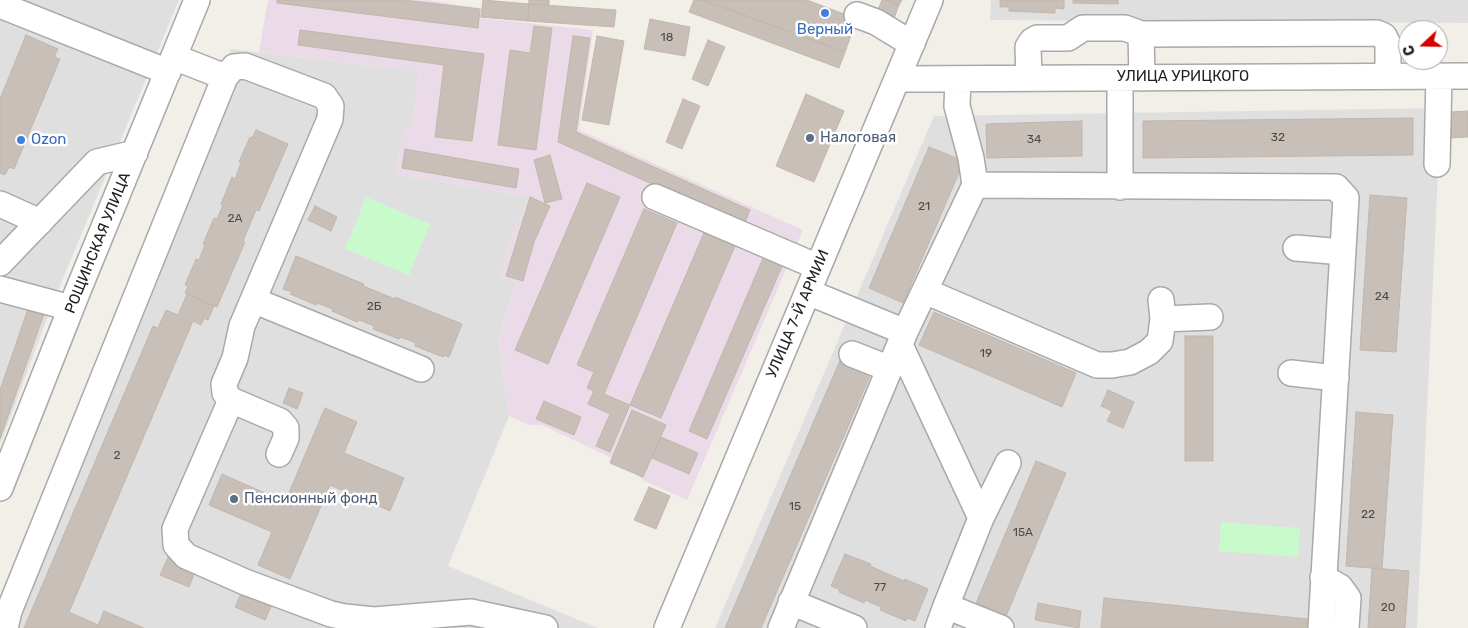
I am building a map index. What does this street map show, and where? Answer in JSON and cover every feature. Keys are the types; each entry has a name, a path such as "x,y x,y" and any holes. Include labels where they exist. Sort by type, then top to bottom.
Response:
{"street":[{"name":"РОЩИНСКАЯ УЛИЦА","path":"0,488 71,308 197,0"},
{"name":"УЛИЦА 7-Й АРМИИ","path":"667,628 930,0"},
{"path":"855,6 876,22 912,44"},
{"path":"5,10 171,65 225,76"},
{"path":"1029,78 1028,47 1032,41 1037,38 1068,38 1083,28 1125,28 1142,34 1377,33 1384,36 1388,44 1388,76"},
{"path":"1120,186 1131,78 1142,34"},
{"path":"5,628 9,611 225,76 234,67 244,66 324,96 331,106 330,119 242,326 235,358 224,384 225,393 231,400 280,421 286,428 286,438 280,454"},
{"path":"1437,164 1439,76"},
{"name":"УЛИЦА УРИЦКОГО","path":"898,79 1468,76"},
{"path":"781,628 902,338 975,185 971,158 957,106 958,78"},
{"path":"0,263 97,162 135,153"},
{"path":"975,185 1336,187 1346,198 1321,628"},
{"path":"655,197 818,267"},
{"path":"0,204 40,222"},
{"path":"1296,248 1343,252"},
{"path":"0,289 71,308"},
{"path":"925,291 1097,364 1112,365 1130,362 1149,352 1160,341 1162,309 1210,317"},
{"path":"808,292 902,338 981,518"},
{"path":"253,300 421,369"},
{"path":"852,354 890,369"},
{"path":"1291,373 1336,378"},
{"path":"231,400 175,529 176,545 186,556 245,582 331,614 345,617 374,620 471,612 486,622 546,628"},
{"path":"1001,628 942,617 981,518 1008,462"},
{"path":"1324,577 1340,587 1348,598 1346,628"},
{"path":"791,602 854,628"}],"shaded area":[{"path":"0,0 179,0 54,300 0,445"},
{"path":"268,0 427,0 481,8 481,18 593,30 579,130 803,230 687,500 610,463 612,458 542,425 529,425 509,416 498,337 517,282 501,277 513,234 530,197 396,174 403,134 413,124 419,71 259,52"},
{"path":"991,0 1468,0 1468,23 1448,23 1448,20 1398,20 1398,23 990,20"},
{"path":"231,49 419,71 413,124 403,134 396,174 530,197 513,234 501,277 517,281 498,337 509,416 448,566 598,628 0,628 0,601"},
{"path":"1441,108 1417,628 715,628 934,116"}],"green space":[{"path":"366,197 430,224 409,275 345,249"},
{"path":"1221,522 1300,528 1298,557 1219,551"}],"building":[{"path":"277,0 404,0 480,9 478,28 277,3"},
{"path":"483,0 529,4 528,21 481,17"},
{"path":"529,0 549,0 549,5 529,4"},
{"path":"694,0 703,0 845,52 839,68 689,12"},
{"path":"703,0 807,0 857,19 845,52"},
{"path":"882,0 899,5 893,21 876,14"},
{"path":"886,0 902,0 899,5"},
{"path":"1000,0 1064,0 1064,9 1055,8 1055,13 1009,11 1009,7 1000,7"},
{"path":"1073,0 1118,0 1118,4 1073,3"},
{"path":"529,4 616,10 614,27 528,21"},
{"path":"650,19 690,27 685,56 644,49"},
{"path":"534,26 552,28 536,150 498,145 510,50 530,53"},
{"path":"300,30 484,54 472,141 435,137 444,65 298,45"},
{"path":"26,35 58,49 54,57 60,59 14,169 9,167 5,175 0,173 0,99"},
{"path":"573,36 590,38 576,132 750,210 744,225 558,142"},
{"path":"597,36 624,41 609,125 582,120"},
{"path":"708,40 725,47 708,86 692,79"},
{"name":"Налоговая","path":"806,94 844,111 814,182 776,166"},
{"path":"683,99 700,106 682,149 666,142"},
{"path":"1468,111 1468,137 1451,138 1450,112"},
{"path":"1413,118 1413,155 1143,158 1143,121"},
{"path":"1082,121 1082,156 987,158 986,124"},
{"path":"256,130 288,144 259,211 256,210 243,241 245,242 217,307 185,293 188,286 185,285 196,259 199,260 205,245 203,244 214,218 217,219 232,177 235,179 241,163 239,162 250,137 252,138"},
{"path":"929,147 964,161 903,303 869,288"},
{"path":"405,149 519,169 516,188 402,168"},
{"path":"550,155 562,199 545,203 534,160"},
{"path":"587,183 620,197 548,364 515,350"},
{"path":"1370,195 1407,198 1396,352 1360,350"},
{"path":"530,197 550,206 534,242 523,281 506,276"},
{"path":"315,206 337,217 331,231 308,220"},
{"path":"644,209 677,223 604,394 630,405 610,452 596,446 610,414 588,404 594,391 587,388 594,372 577,365"},
{"path":"704,233 735,246 661,418 630,405"},
{"path":"296,256 364,284 363,286 462,324 449,357 444,355 443,357 415,346 416,343 373,329 374,326 359,320 357,322 332,311 333,309 317,303 316,305 290,294 292,292 283,289"},
{"path":"764,256 783,264 707,439 689,431"},
{"path":"187,294 214,306 208,320 204,318 201,325 193,321 69,612 98,625 97,628 24,628 153,326 158,328 166,310 178,315"},
{"path":"28,309 44,314 0,439 0,390"},
{"path":"934,312 1076,373 1062,407 919,345"},
{"path":"1185,336 1213,336 1213,461 1185,461"},
{"path":"841,358 872,371 761,628 725,628"},
{"path":"289,388 303,393 297,409 283,403"},
{"path":"1108,390 1134,402 1123,428 1107,421 1112,411 1101,406"},
{"path":"544,401 581,417 574,435 536,419"},
{"path":"325,408 357,422 344,453 404,478 390,511 330,485 290,579 258,565 272,532 209,505 222,474 285,502"},
{"path":"632,410 666,425 643,477 610,463"},
{"path":"1356,412 1393,415 1382,569 1346,566"},
{"path":"661,437 698,453 689,474 652,458"},
{"path":"1036,461 1066,473 1004,621 974,608"},
{"path":"649,487 670,496 656,529 634,520"},
{"path":"845,554 871,564 870,566 904,581 905,579 928,589 915,621 907,618 906,621 880,610 881,607 865,600 864,603 839,592 840,590 831,586"},
{"path":"169,555 197,567 189,587 160,575"},
{"path":"1372,568 1409,571 1405,628 1368,628"},
{"path":"244,587 274,600 265,620 235,607"},
{"path":"1104,598 1307,619 1306,628 1101,628"},
{"path":"1038,603 1081,611 1079,628 1035,620"},
{"path":"104,611 144,628 97,628"}],"place":[{"name":"Верный","path":"825,13"},
{"name":"Налоговая","path":"810,138"},
{"name":"Ozon","path":"21,140"},
{"name":"Пенсионный фонд","path":"234,499"}]}
